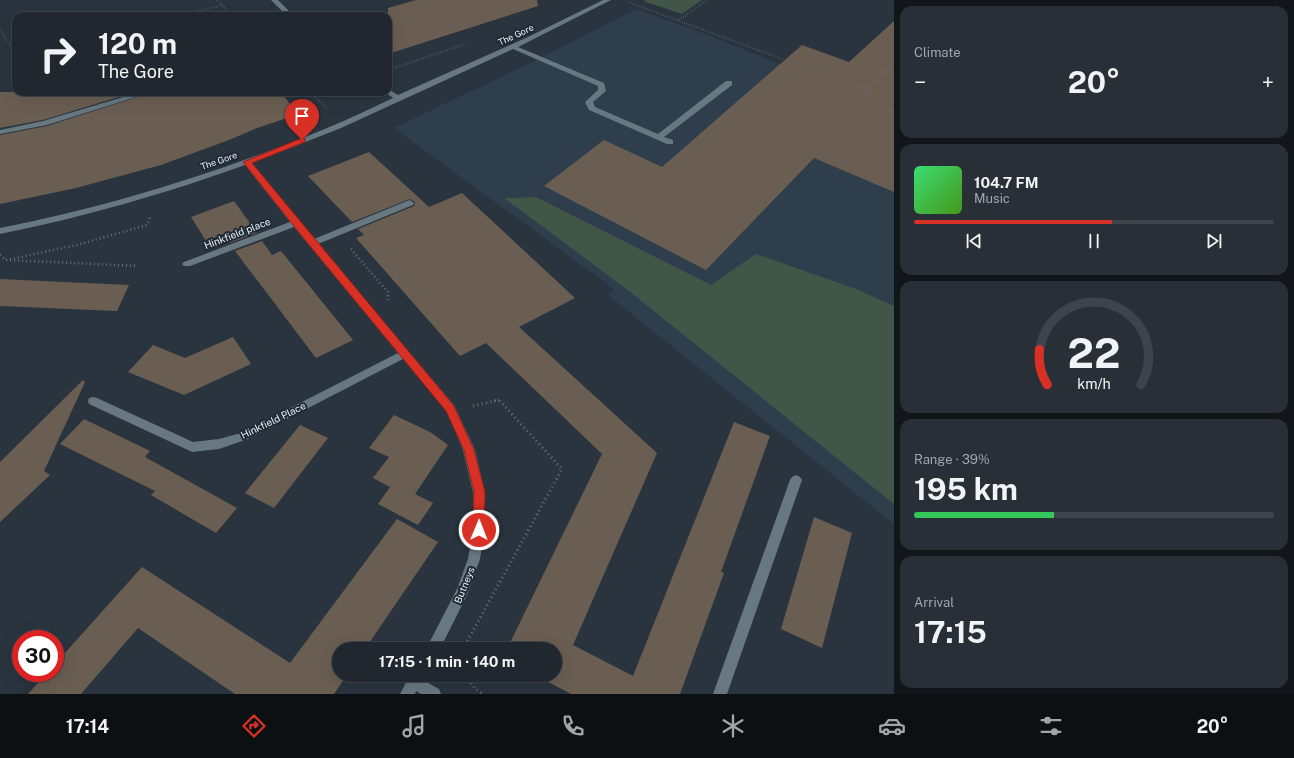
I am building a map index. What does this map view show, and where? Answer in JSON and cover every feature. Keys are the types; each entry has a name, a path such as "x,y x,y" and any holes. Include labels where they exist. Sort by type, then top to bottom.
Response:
{"street":[{"path":"274,0 287,12"},
{"name":"The Gore","path":"0,231 24,227 143,198 247,162 330,130 513,47 608,0"},
{"path":"513,47 601,85 602,91 589,102 592,108 670,142"},
{"path":"659,137 729,82"},
{"path":"392,94 398,98"},
{"path":"0,132 44,123 135,96"},
{"name":"Butneys","path":"247,162 312,244 450,408 469,450 479,492 479,530 474,559 463,591 437,642"},
{"path":"312,244 410,203"},
{"name":"Hinkfield place","path":"187,264 295,222"},
{"name":"Hinkfield Place","path":"93,401 192,447 219,444 244,436 404,354"},
{"path":"720,694 796,480"},
{"path":"407,694 414,682"},
{"path":"420,682 434,694"}],"path":[{"path":"217,0 229,12"},
{"path":"678,20 707,0"},
{"path":"628,2 866,90 883,108 894,113"},
{"path":"195,12 222,5"},
{"path":"0,29 12,49"},
{"path":"866,90 893,64"},
{"path":"314,96 331,112"},
{"path":"6,260 54,251 132,230 147,225 153,212"},
{"path":"0,255 6,260 138,266"},
{"path":"471,682 475,689 483,694"}],"shaded area":[{"path":"636,9 713,37 894,111 894,524 608,295 614,289 394,128 532,62"}],"green space":[{"path":"702,0 682,14 643,1"},
{"path":"536,197 711,285 756,254 856,289 894,306 894,504 629,291 504,198"}],"building":[{"path":"416,0 537,0 538,6 392,53 392,12 388,12 388,8"},
{"path":"894,21 894,192 814,158 706,270 544,186 604,140 662,167 802,45 849,62"},
{"path":"0,92 12,92 12,96 122,96 43,120 0,128"},
{"path":"141,96 283,96 299,114 257,128 161,165 76,188 0,204 0,135 47,126"},
{"path":"369,152 429,207 462,193 575,298 519,327 657,453 573,645 633,676 734,422 770,436 721,572 724,573 680,694 571,694 548,682 562,682 562,642 510,642 602,454 486,343 460,356 356,238 364,235 358,229 414,206 415,202 410,199 352,222 308,176"},
{"path":"234,201 257,233 230,243 223,234 206,241 191,217"},
{"path":"262,241 272,255 281,251 353,340 316,358 235,251"},
{"path":"0,279 129,285 117,311 0,306"},
{"path":"233,337 251,364 184,395 128,372 153,345 185,358"},
{"path":"83,380 85,382 44,471 50,475 0,522 0,462"},
{"path":"394,415 430,432 448,445 415,494 433,503 418,525 378,504 390,487 373,478 389,457 369,448"},
{"path":"84,419 150,451 145,457 237,508 216,533 151,495 155,491 60,444"},
{"path":"300,425 328,438 274,508 245,493"},
{"path":"814,517 852,533 822,648 781,629"},
{"path":"397,519 438,542 370,642 332,642 332,682 342,682 334,694 235,694 138,628 81,694 28,694 39,682 64,682 64,654 142,567 290,663"}],"route":[{"path":"302,140 247,162 304,233 450,408 469,450 476,478 479,492 479,530"}]}
